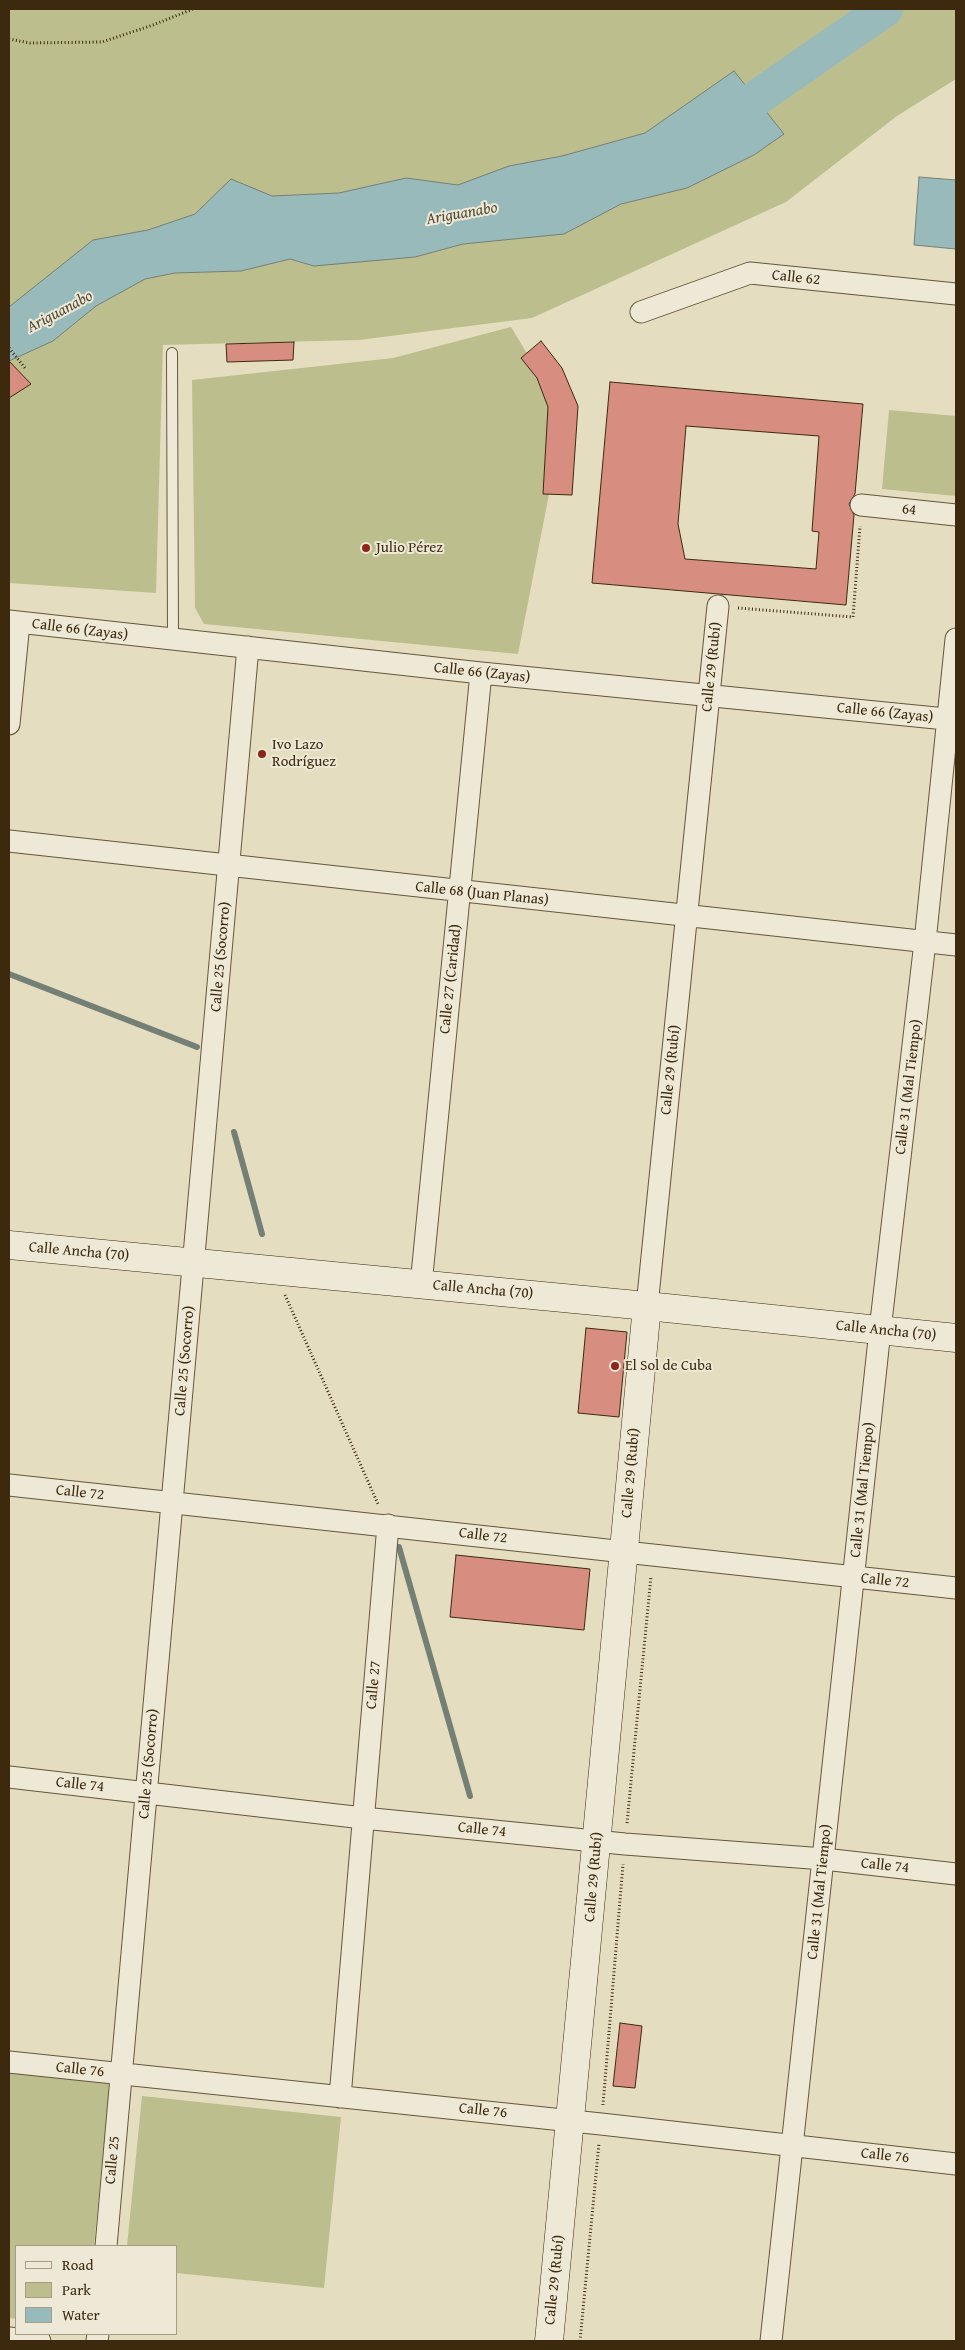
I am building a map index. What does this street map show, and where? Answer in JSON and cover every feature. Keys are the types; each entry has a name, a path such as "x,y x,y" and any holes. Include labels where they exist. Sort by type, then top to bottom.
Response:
{"main road":[{"name":"Calle Ancha (70)","path":"9,1245 647,1306 956,1338"},
{"name":"Calle 29 (Rubí)","path":"549,2341 647,1306"}],"street":[{"name":"Calle 62","path":"641,312 750,274 956,294"},
{"name":"64","path":"862,505 956,515"},
{"name":"Calle 29 (Rubí)","path":"647,1306 718,606"},
{"name":"Calle 66 (Zayas)","path":"14,622 481,673 952,719"},
{"path":"9,724 14,622"},
{"name":"Calle 31 (Mal Tiempo)","path":"771,2341 880,1330 952,719 956,638"},
{"name":"Calle 25 (Socorro)","path":"121,2074 248,647"},
{"name":"Calle 27 (Caridad)","path":"421,1284 481,673"},
{"name":"Calle 68 (Juan Planas)","path":"9,842 956,945"},
{"name":"Calle 72","path":"9,1485 956,1588"},
{"name":"Calle 27","path":"340,2097 388,1525"},
{"name":"Calle 74","path":"9,1777 363,1818 625,1844 824,1859 956,1874"},
{"name":"Calle 76","path":"9,2062 601,2124 956,2164"},
{"name":"Calle 25","path":"106,2245 121,2074"},
{"path":"9,2338 40,2341"}],"lane":[{"path":"172,353 173,640"}],"path":[{"path":"9,39 30,43 102,42 193,9"},
{"path":"9,348 25,368"},
{"path":"718,606 853,617 862,505"},
{"path":"285,1294 388,1525"},
{"path":"580,2341 652,1555"}],"green space":[{"path":"9,9 956,9 956,79 897,116 786,202 532,318 359,340 163,345 156,593 9,583"},
{"name":"Julio Pérez","path":"511,327 554,398 550,489 518,654 204,624 195,608 192,380 393,358"},
{"path":"889,410 956,416 956,496 882,489"},
{"path":"9,2073 110,2083 94,2245 15,2245 15,2319 9,2318"},
{"path":"142,2096 341,2117 324,2288 178,2273 178,2245 127,2245"}],"water":[{"path":"734,71 784,134 754,155 687,188 621,204 564,234 463,244 415,257 314,266 290,259 241,271 175,273 145,279 96,306 53,341 9,361 9,307 93,240 148,230 195,214 231,179 272,196 339,193 406,178 458,185 509,166 562,156 645,133"},
{"path":"919,177 956,180 956,249 914,245"}],"building":[{"path":"541,341 562,368 578,406 572,495 543,494 548,407 537,378 521,358"},
{"path":"294,342 293,360 227,362 226,344"},
{"path":"9,361 31,384 9,398"},
{"path":"610,382 863,404 855,494 849,504 854,515 846,605 592,583","holes":["686,426 819,436 812,531 819,532 816,569 685,559 678,524"]},
{"path":"586,1328 627,1332 619,1417 578,1413"},
{"path":"456,1555 590,1569 584,1630 450,1617"},
{"path":"620,2023 642,2026 635,2088 613,2086"}],"waterway":[{"name":"Ariguanabo","path":"712,124 755,99 885,9"},
{"path":"9,974 197,1047"},
{"path":"234,1132 262,1234"},
{"path":"399,1547 470,1796"}],"place":[{"name":"Julio Pérez","path":"366,548"},
{"name":"Ivo Lazo Rodríguez","path":"262,754"},
{"name":"El Sol de Cuba","path":"615,1366"}]}
